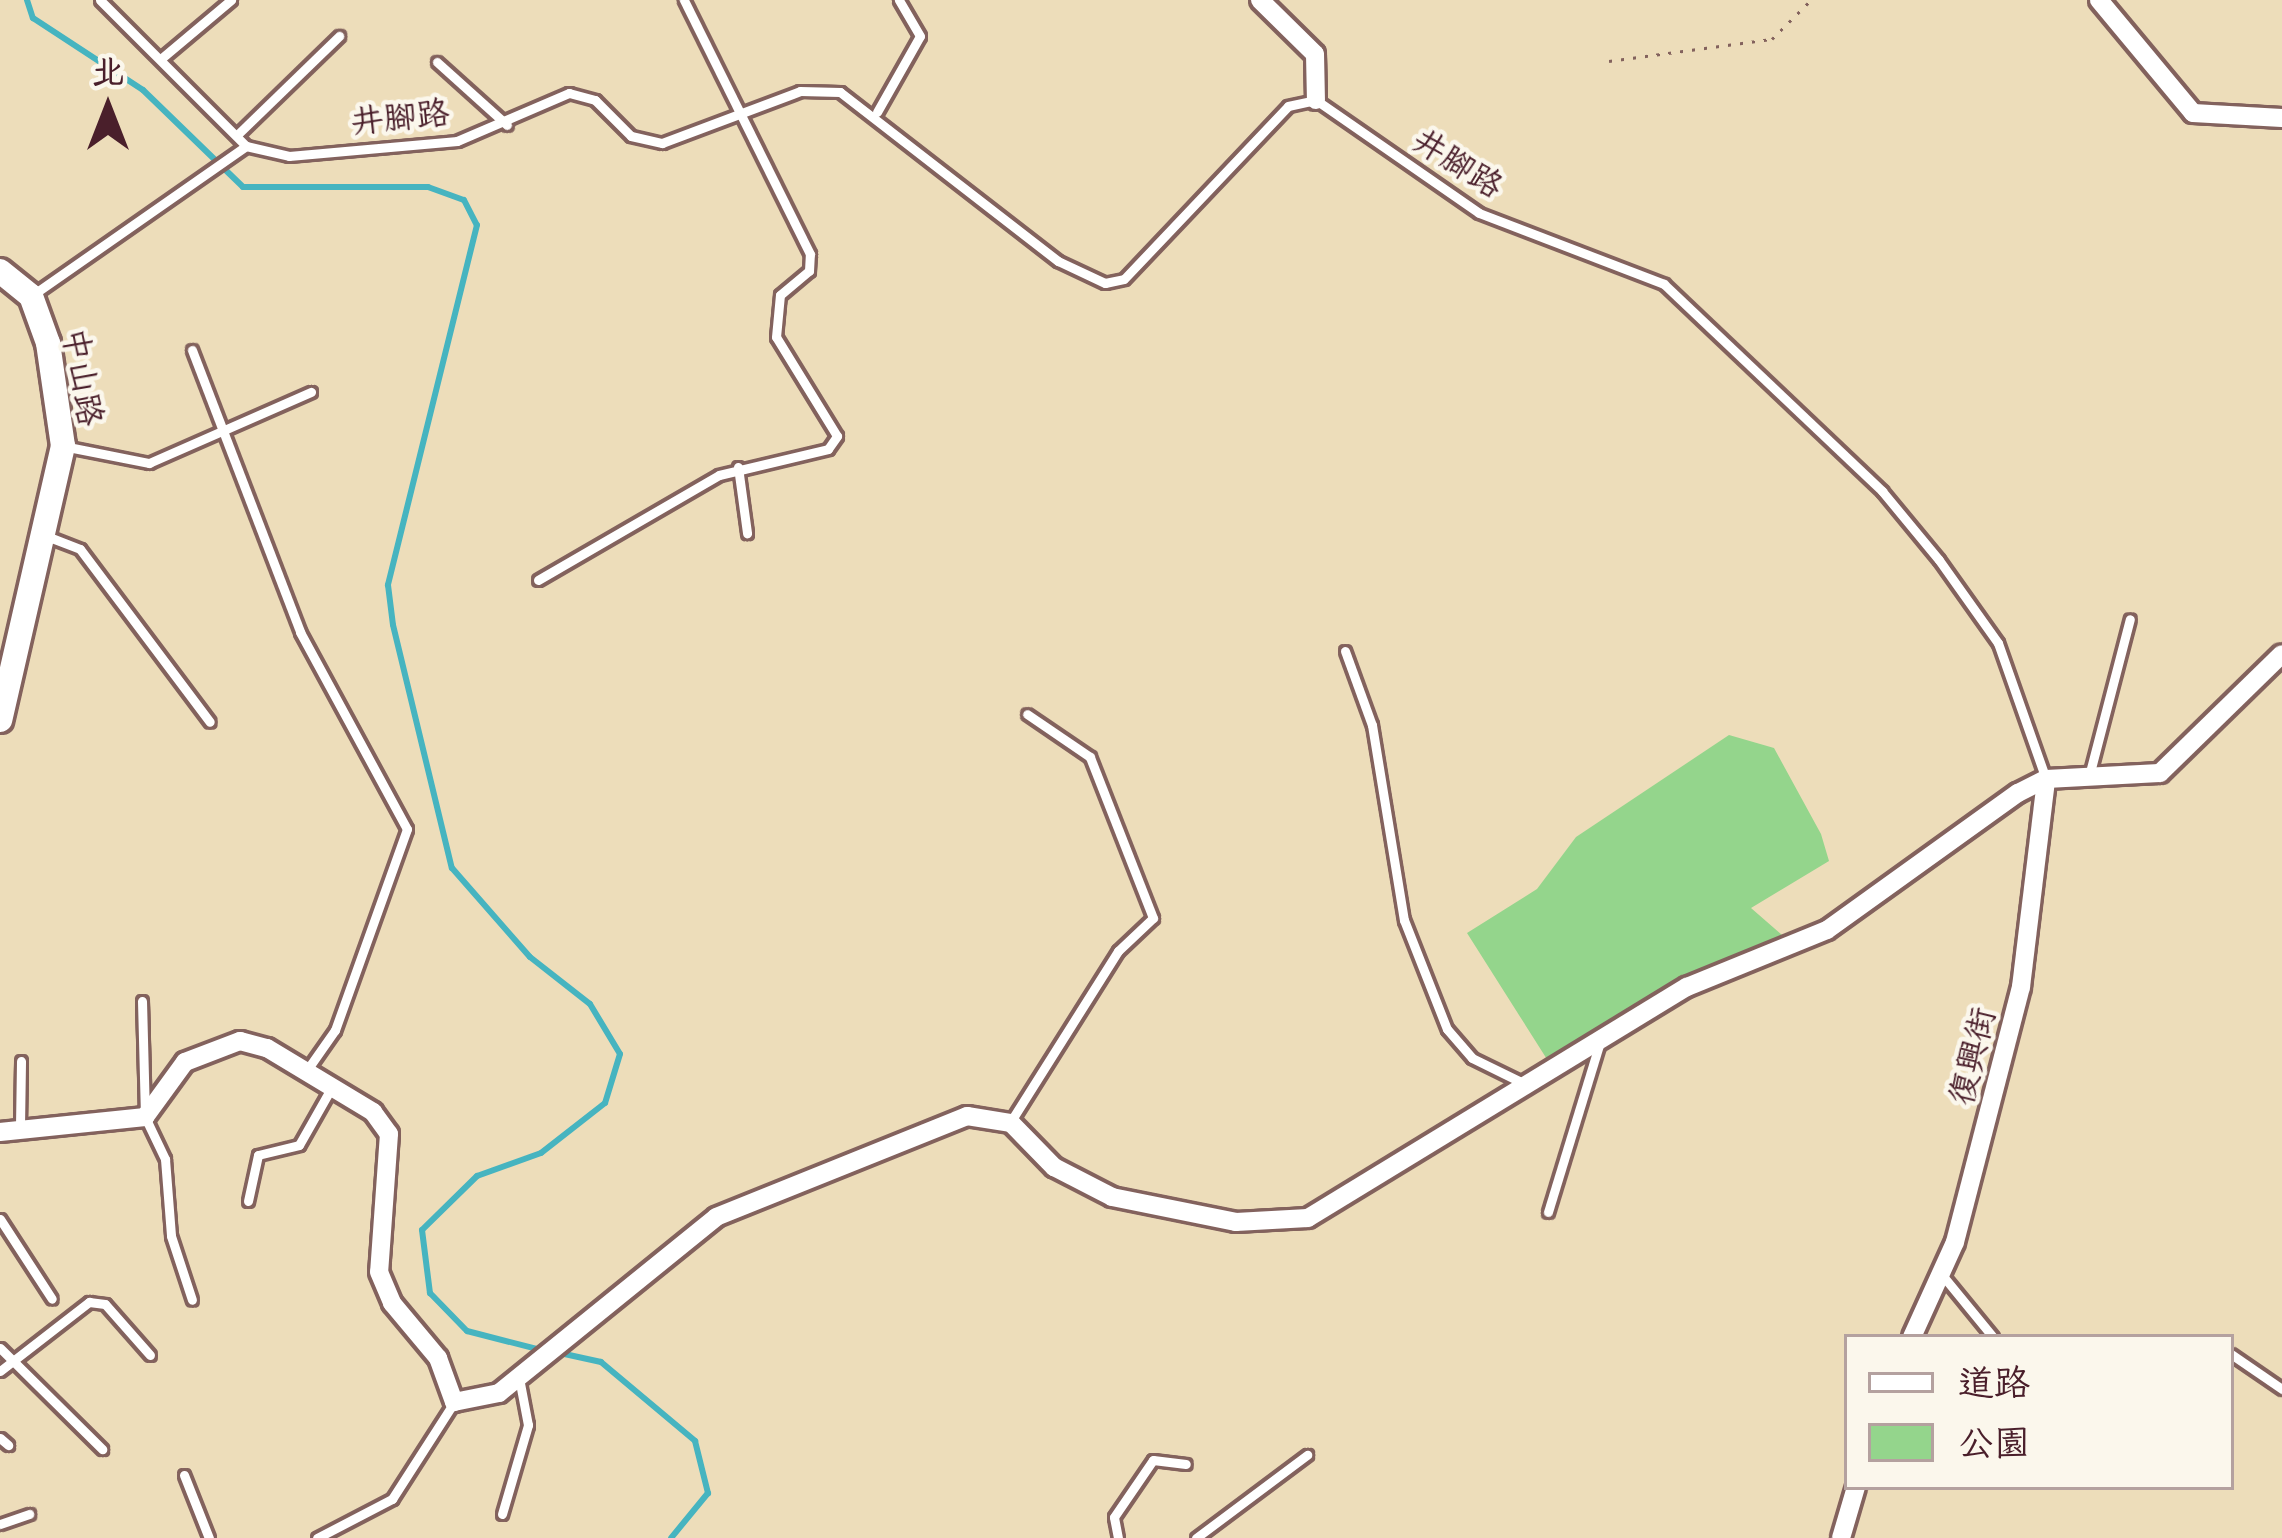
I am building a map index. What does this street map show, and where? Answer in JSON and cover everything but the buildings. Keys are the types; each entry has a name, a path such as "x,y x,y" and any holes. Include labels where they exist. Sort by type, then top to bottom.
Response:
{"street":[{"path":"1261,0 1316,54 1316,100"},
{"path":"2099,0 2193,113 2282,118"},
{"name":"中山路","path":"0,271 31,296 63,446 49,537 0,719"},
{"path":"0,1132 20,1126 145,1117 185,1062 210,1048 267,1048 333,1085 389,1134 379,1272 454,1402 520,1383 716,1216 967,1116 1011,1123 1054,1167 1112,1197 1236,1222 1308,1218 1519,1081 1600,1037 1828,930 2046,779 2160,773 2282,654"},
{"name":"復興街","path":"1914,1334 1943,1276 2020,987 2046,779"},
{"path":"1841,1538 1855,1490"}],"lane":[{"path":"31,296 246,146 163,57 100,0"},
{"path":"163,57 231,0"},
{"path":"538,580 738,467 828,449 837,436 776,338 780,295 809,271 810,254 736,118 684,0"},
{"path":"877,112 920,36 899,0"},
{"path":"238,134 339,36"},
{"path":"437,62 507,125"},
{"name":"井腳路","path":"246,146 289,156 457,141 507,125 568,93 650,142 824,88 877,112 1058,261 1105,283 1124,278 1288,106 1316,100 1479,213 1664,284 1882,491 1939,560 1998,643 2046,779"},
{"path":"192,350 227,426 301,632 407,829 335,1030 307,1070"},
{"path":"63,446 149,463 311,392"},
{"path":"738,467 747,532"},
{"path":"49,537 80,549 210,722"},
{"path":"2089,776 2130,619"},
{"path":"1345,652 1372,725 1404,920 1447,1029 1472,1058 1519,1081"},
{"path":"1011,1123 1118,951 1153,918 1090,757 1027,715"},
{"path":"142,1000 145,1117 164,1159 192,1300"},
{"path":"1548,1212 1600,1037"},
{"path":"20,1126 21,1061"},
{"path":"248,1201 258,1154 298,1145 333,1085"},
{"path":"0,1219 52,1299"},
{"path":"1943,1276 1991,1334"},
{"path":"0,1371 89,1302 105,1304 150,1355"},
{"path":"0,1348 102,1450"},
{"path":"2234,1356 2282,1389"},
{"path":"502,1514 528,1425 520,1383"},
{"path":"317,1538 392,1499 454,1402"},
{"path":"1196,1538 1307,1455"},
{"path":"1118,1538 1114,1517 1153,1460 1186,1465"},
{"path":"184,1475 209,1538"},
{"path":"0,1524 29,1514"}],"path":[{"path":"1609,61 1772,39 1811,0"}],"green space":[{"path":"1729,735 1774,748 1821,834 1829,861 1751,908 1796,947 1550,1064 1467,933 1537,889 1576,837"}],"waterway":[{"path":"27,0 33,18 143,90 243,187 428,187 464,200 477,225 388,585 393,625 452,868 530,957 590,1004 620,1054 605,1103 541,1153 477,1176 422,1230 430,1293 467,1331 541,1350"},
{"path":"560,1353 601,1362 695,1441 708,1493 671,1538"}]}
